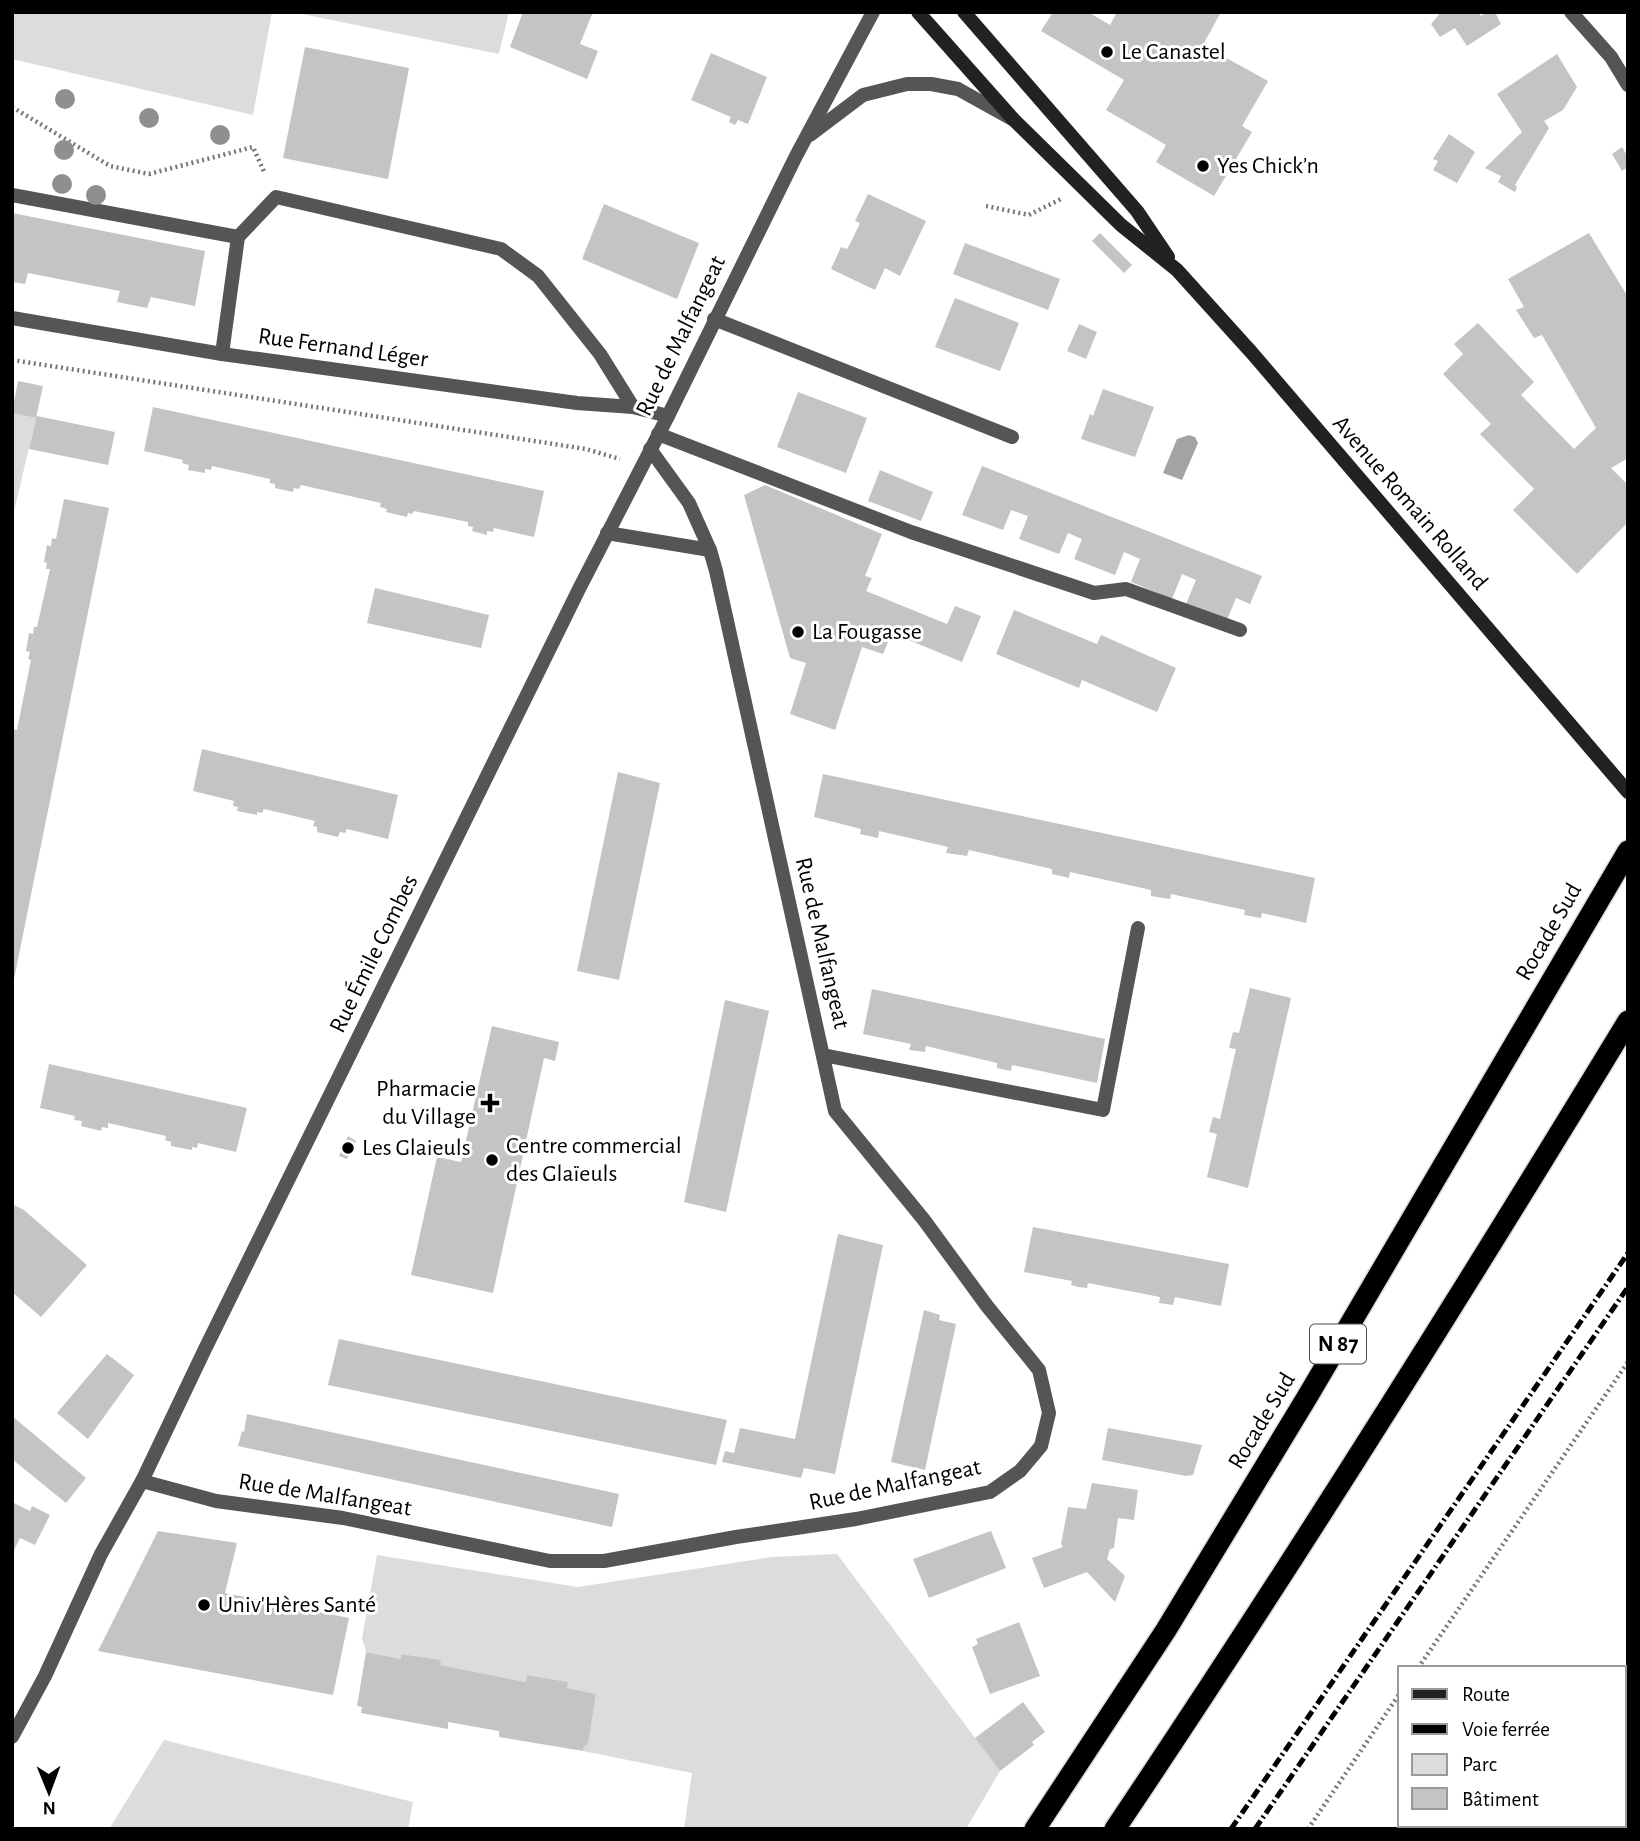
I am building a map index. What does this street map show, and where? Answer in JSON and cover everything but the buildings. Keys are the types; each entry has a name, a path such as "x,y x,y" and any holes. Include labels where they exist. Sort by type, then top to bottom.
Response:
{"highway":[{"name":"Rocade Sud","path":"1035,1829 1166,1630 1309,1394 1628,851"},
{"path":"1115,1829 1228,1660 1371,1436 1628,1021"}],"street":[{"name":"Rue de Malfangeat","path":"142,1481 216,1501 342,1518 550,1561 604,1562 736,1537 856,1519 990,1492 1020,1471 1041,1446 1049,1413 1039,1370 987,1306 924,1220 835,1111 710,550 689,503 650,449 806,138 873,12"},
{"name":"Avenue Romain Rolland","path":"918,12 1014,120 1121,225 1177,270"},
{"name":"Avenue Romain Rolland","path":"964,12 1137,211 1177,270 1252,352 1628,792"},
{"path":"1571,12 1611,57 1628,85"},
{"name":"Rue de Malfangeat","path":"806,138 863,95 906,84 931,84 958,89 1014,120"},
{"path":"12,195 238,237"},
{"path":"222,354 238,237 276,197 501,249 538,276 600,354 633,407"},
{"name":"Rue Fernand Léger","path":"12,318 222,354 577,403 633,407 668,416"},
{"path":"714,319 1012,437"},
{"path":"658,434 898,527 976,554 1094,593 1126,589 1240,630"},
{"name":"Rue Émile Combes","path":"142,1481 650,449"},
{"path":"607,533 710,550"},
{"path":"823,1055 1103,1110 1138,928"},
{"path":"12,1737 45,1676 101,1554 142,1481"}],"path":[{"path":"12,107 110,166 149,174 253,147 276,197"},
{"path":"986,206 1029,215 1070,194"},
{"path":"12,360 586,449 640,467"},
{"path":"1419,1666 1628,1362"},
{"path":"1308,1829 1398,1696"}],"green space":[{"path":"12,12 272,12 253,115 12,59"},
{"path":"292,12 509,12 499,54"},
{"path":"12,413 36,418 12,520"},
{"path":"837,1554 1000,1771 966,1829 684,1829 692,1773 583,1751 584,1746 588,1745 596,1694 567,1688 567,1682 528,1675 526,1682 440,1665 440,1660 403,1654 401,1659 366,1652 362,1638 377,1555 578,1587 772,1557"},
{"path":"164,1740 413,1802 408,1829 109,1829"}],"shaded area":[{"path":"1189,435 1195,437 1198,443 1182,480 1163,473 1177,439"}],"railway":[{"path":"1231,1829 1628,1253"},
{"path":"1255,1829 1628,1287"}],"place":[{"name":"Le Canastel","path":"1107,52"},
{"name":"Yes Chick’n","path":"1203,166"},
{"name":"La Fougasse","path":"798,632"},
{"name":"Pharmacie du Village","path":"490,1103"},
{"name":"Les Glaieuls","path":"348,1148"},
{"name":"Centre commercial des Glaïeuls","path":"492,1160"},
{"name":"Univ'Hères Santé","path":"204,1605"}]}
